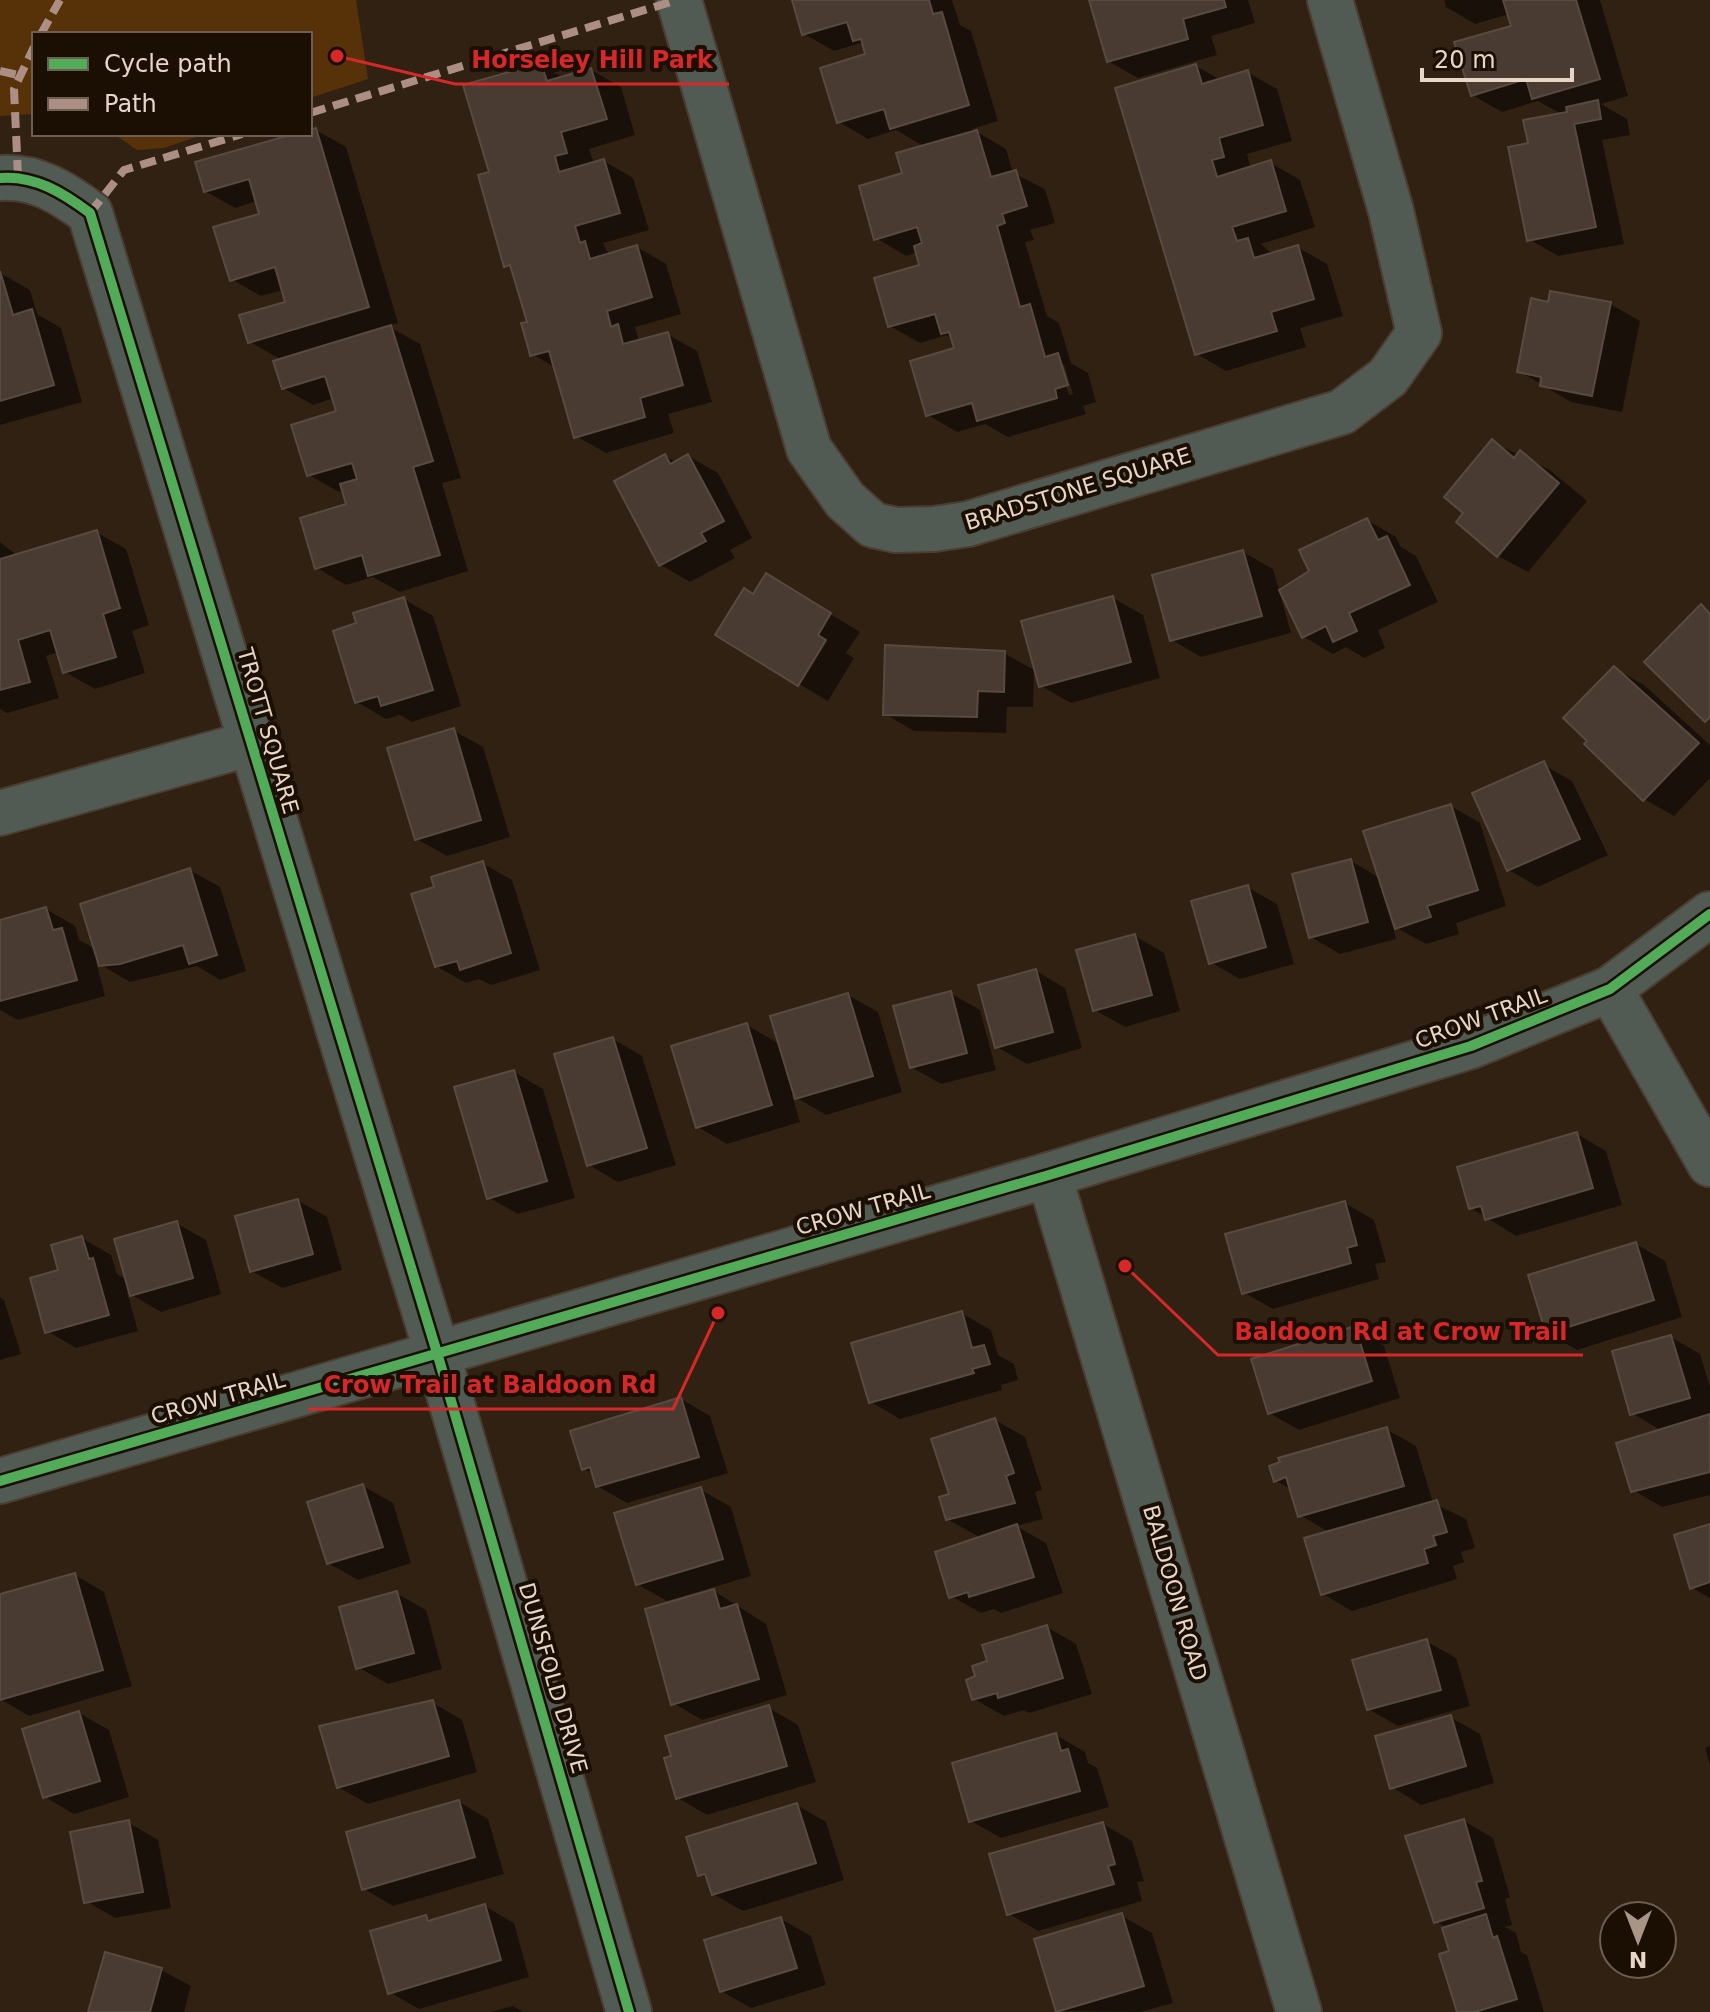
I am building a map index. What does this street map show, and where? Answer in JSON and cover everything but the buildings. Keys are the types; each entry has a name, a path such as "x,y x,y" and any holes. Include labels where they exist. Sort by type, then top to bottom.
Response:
{"street":[{"name":"BRADSTONE SQUARE","path":"679,0 809,449 845,500 873,525 896,530 968,524 1342,412 1388,377 1419,333 1395,226 1330,0"},
{"name":"TROTT SQUARE","path":"0,178 18,176 57,190 90,213 438,1356"},
{"name":"TROTT SQUARE","path":"0,813 252,743"},
{"name":"CROW TRAIL","path":"0,1481 438,1356 1471,1046 1610,989 1710,914"},
{"path":"1610,989 1710,1164"},
{"name":"BALDOON ROAD","path":"1049,1175 1299,2012"},
{"name":"DUNSFOLD DRIVE","path":"438,1356 629,2012"}],"shaded area":[{"path":"0,0 356,0 368,79 312,97 312,32 32,32 32,114 0,116"},
{"path":"117,136 199,136 164,148 137,150"}],"marked path":[{"path":"42,32 60,0"},
{"path":"312,112 677,0"},
{"path":"18,176 14,89 32,51"},
{"path":"0,71 18,75"},
{"path":"90,213 124,170 235,136"}],"cycle path":[{"path":"0,178 37,182 59,192 90,213 438,1356 629,2012"},
{"path":"0,1481 1049,1175 1471,1046 1610,989 1710,914"}],"place":[{"name":"Horseley Hill Park","path":"337,56"},
{"name":"Baldoon Rd at Crow Trail","path":"1125,1266"},
{"name":"Crow Trail at Baldoon Rd","path":"718,1313"}]}
